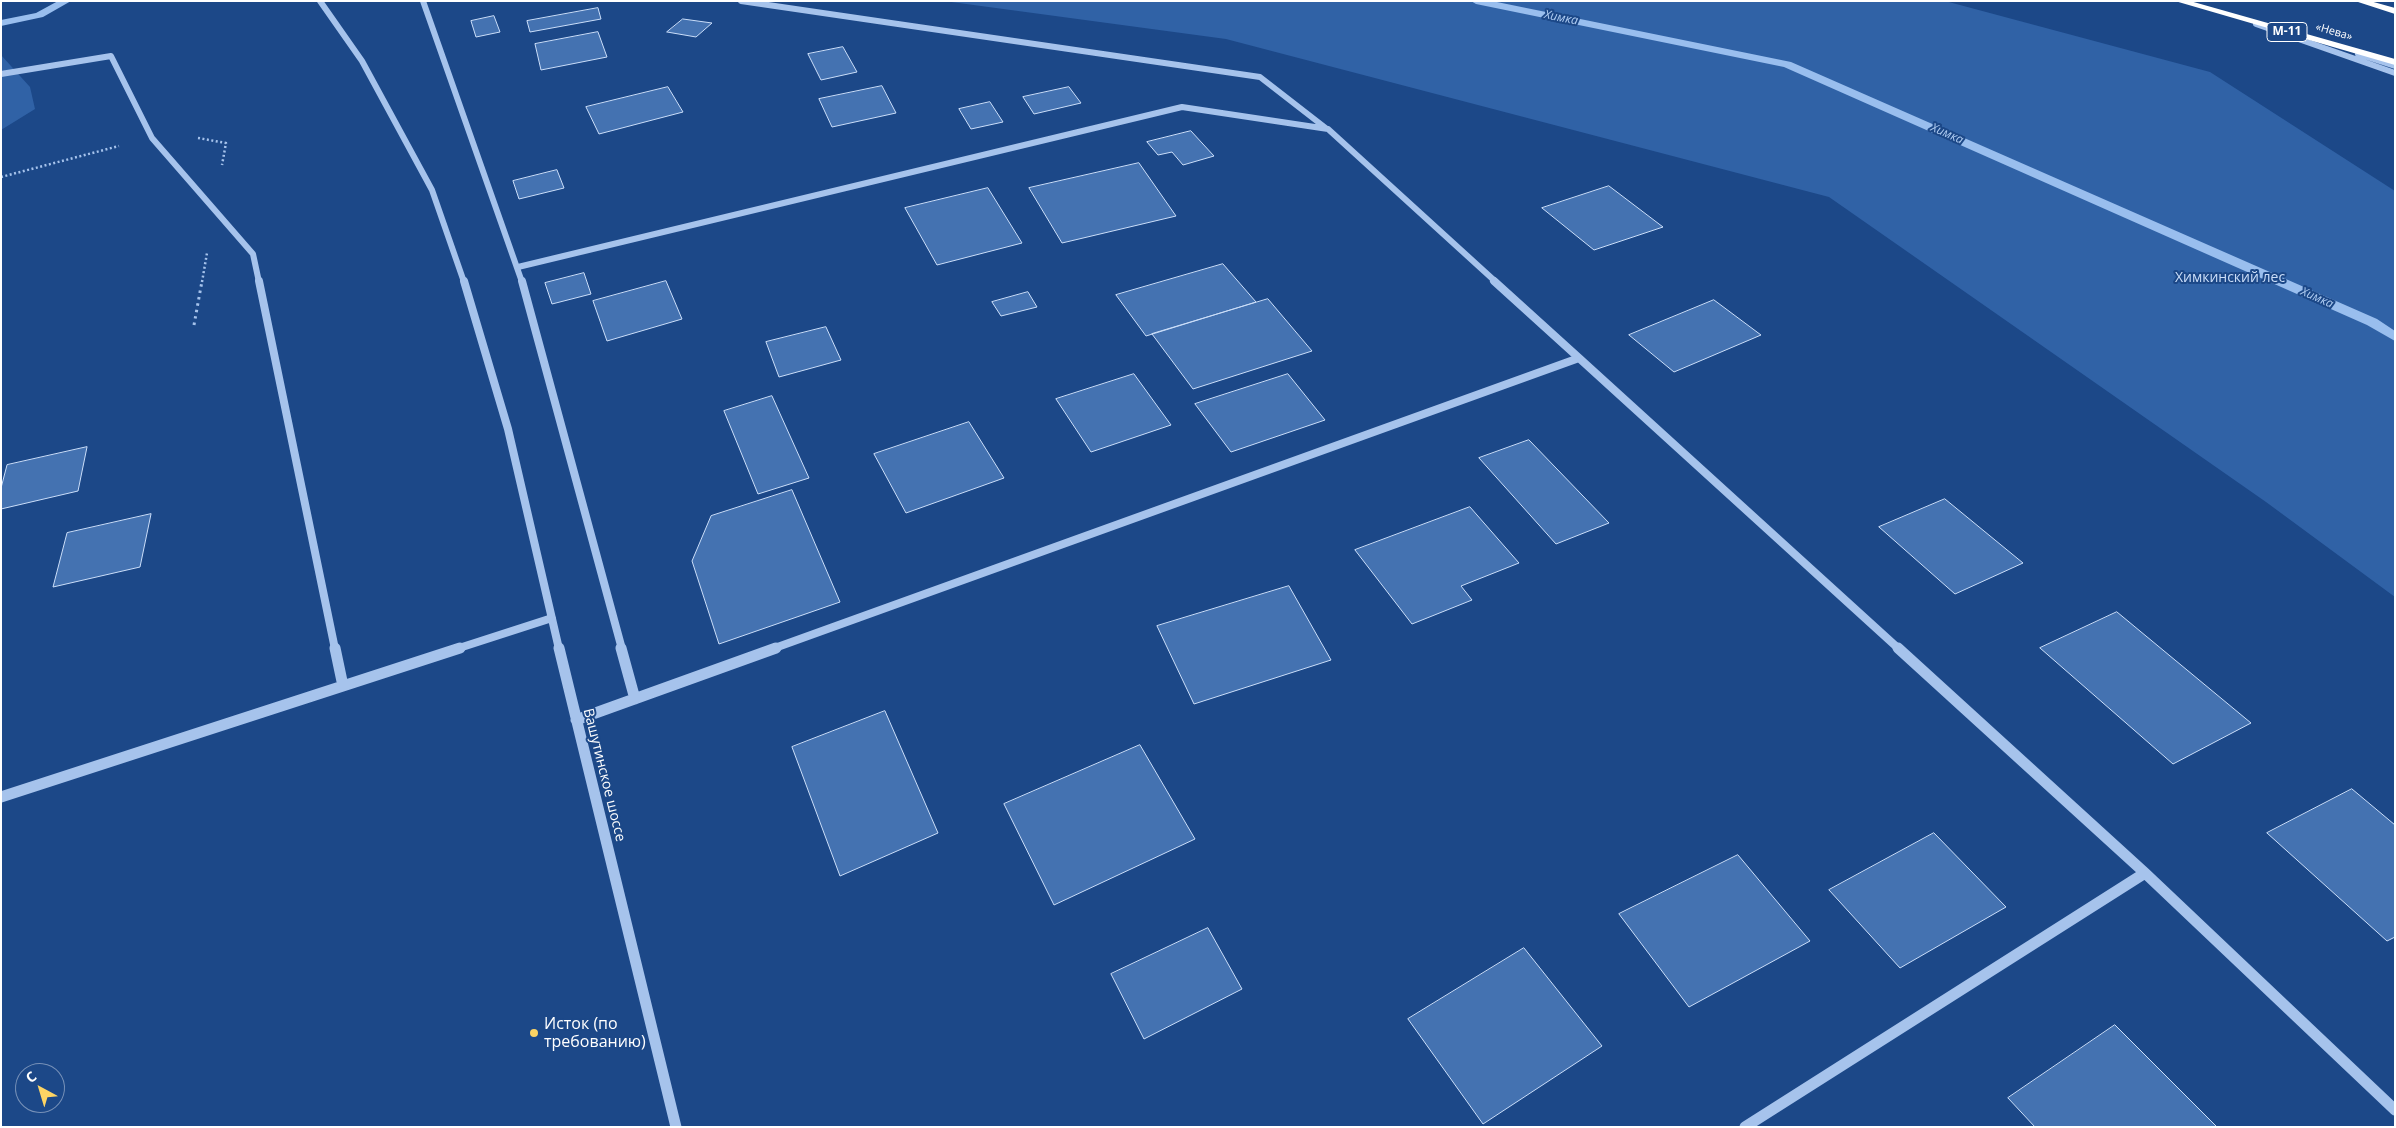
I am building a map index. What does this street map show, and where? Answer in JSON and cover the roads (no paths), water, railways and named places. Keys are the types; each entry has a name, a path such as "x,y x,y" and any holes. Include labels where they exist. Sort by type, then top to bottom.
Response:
{"highway":[{"name":"«Нева»","path":"2179,1 2395,62"},
{"path":"2359,1 2395,11"}],"street":[{"path":"320,1 362,61 432,190 469,296 508,429"},
{"path":"423,1 518,267 635,699"},
{"path":"741,1 1260,77 1328,130 2145,873 2395,1110"},
{"path":"2241,19 2395,74"},
{"path":"2323,42 2395,66"},
{"path":"1,74 110,56 152,138 253,254 343,686"},
{"path":"518,267 1182,107 1328,130"},
{"path":"576,720 1579,358"},
{"name":"Вашутинское шоссе","path":"508,429 576,720 676,1127"},
{"path":"1,797 552,618"},
{"path":"1745,1127 2145,873"}],"waterway":[{"name":"Химка","path":"1,23 39,15 66,1"},
{"name":"Химка","path":"1476,1 1787,64 2372,322 2395,337"}],"place":[{"name":"Исток (по требованию)","path":"534,1033"}],"park label":[{"name":"Химкинский лес","path":"2230,278"}]}
